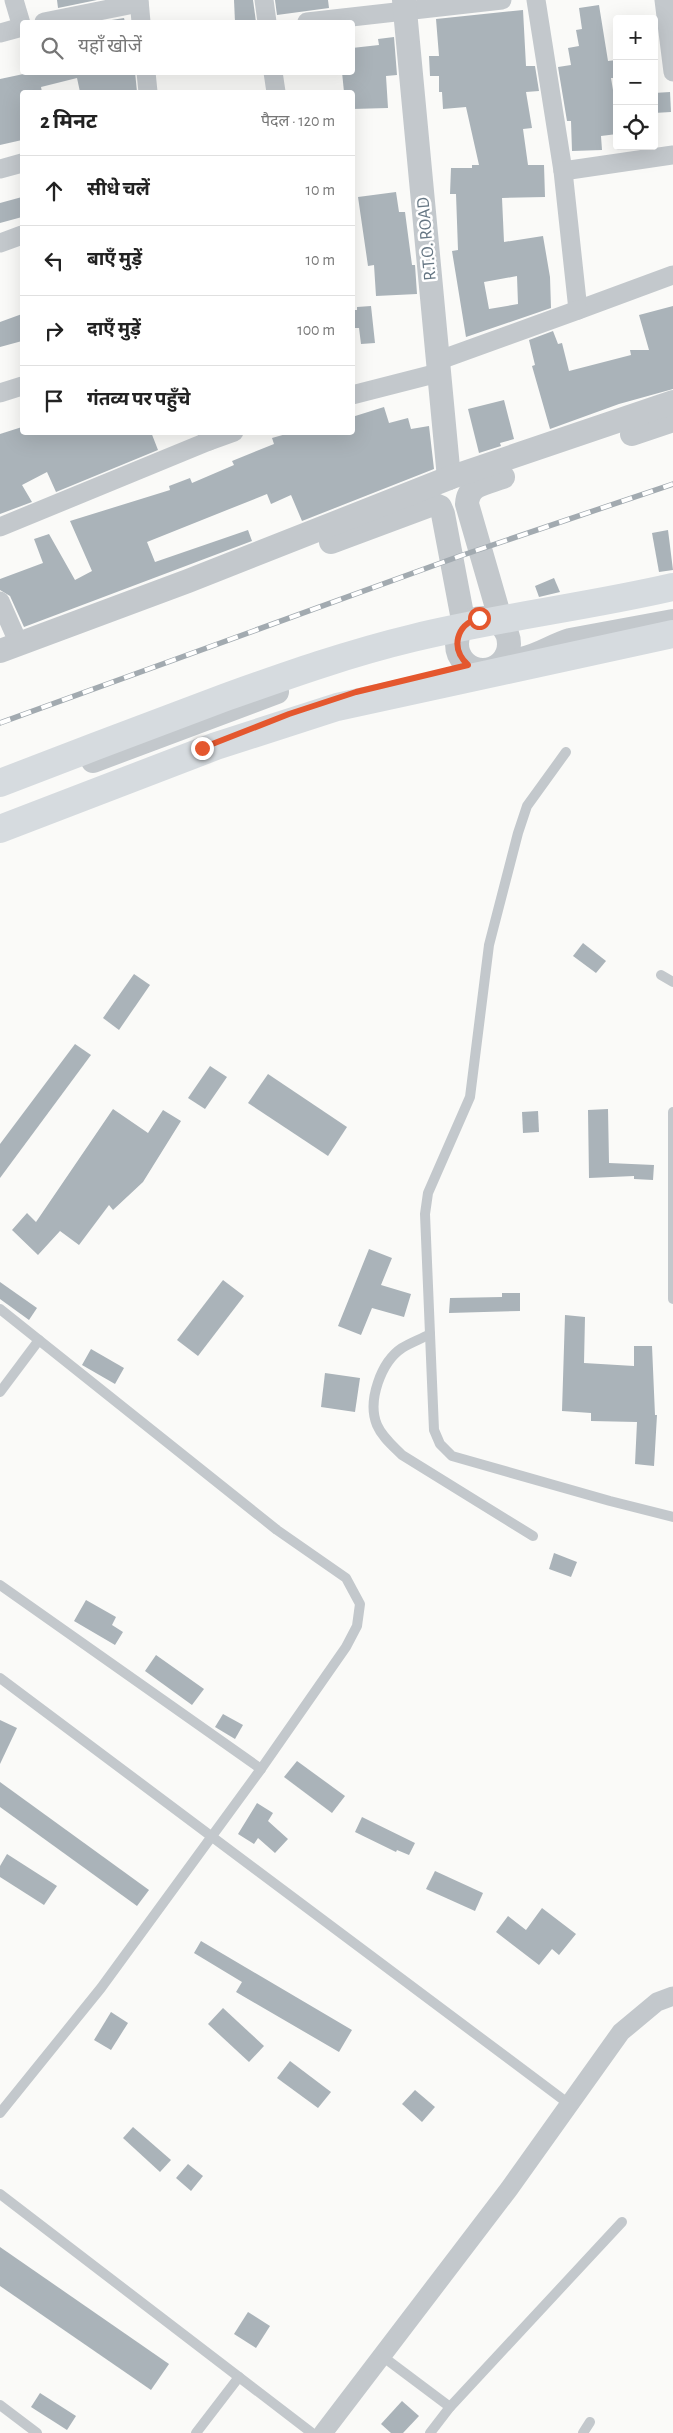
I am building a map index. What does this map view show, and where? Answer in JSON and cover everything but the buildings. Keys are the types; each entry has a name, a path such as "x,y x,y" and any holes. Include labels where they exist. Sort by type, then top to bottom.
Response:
{"main road":[{"path":"0,783 145,727 337,659 432,634 528,613 630,597 673,587"},
{"path":"0,829 216,746 336,707 673,634"}],"street":[{"path":"14,0 20,20"},
{"path":"264,0 267,20"},
{"path":"319,20 405,6 502,0"},
{"path":"536,0 563,171 578,310"},
{"path":"664,0 673,72"},
{"path":"54,20 139,2 141,20"},
{"name":"R.T.O. ROAD","path":"405,6 449,478"},
{"path":"0,34 20,28"},
{"path":"146,75 148,90"},
{"path":"273,75 276,90"},
{"path":"563,171 673,155"},
{"path":"0,169 20,164"},
{"path":"0,243 20,236"},
{"path":"355,394 438,368 578,310 673,275"},
{"path":"0,393 20,387"},
{"path":"0,601 10,647 188,581 449,478 673,402"},
{"path":"501,663 509,648 467,504 467,494 474,487 673,420"},
{"path":"0,526 208,437"},
{"path":"0,667 434,504 440,507 444,514 460,633 458,650 468,665"},
{"path":"0,796 288,688 460,633 479,618 487,618 504,629 673,600"},
{"path":"0,822 289,714 356,692 468,665 484,670 501,663 530,658 554,644 673,621"},
{"path":"323,2433 509,2189 621,2032 657,2002 673,1996"}],"lane":[{"path":"566,752 527,806 518,833 489,945 470,1097 428,1193 425,1214 434,1430 440,1444 452,1456 673,1517"},
{"path":"661,975 673,982"},
{"path":"673,1112 673,1299"},
{"path":"0,1309 277,1530 346,1578 360,1604 357,1626 346,1647 261,1769 102,1988 0,2113"},
{"path":"430,1334 401,1349 389,1362 379,1381 374,1401 376,1424 386,1440 402,1455 533,1536"},
{"path":"0,1392 38,1340"},
{"path":"0,1585 261,1769"},
{"path":"0,1678 569,2104"},
{"path":"0,2194 312,2433"},
{"path":"430,2433 450,2406 622,2222"},
{"path":"382,2356 450,2406"},
{"path":"196,2433 239,2378"},
{"path":"0,2405 37,2433"},
{"path":"583,2433 590,2422"}],"railway":[{"path":"0,723 460,556 673,484"}],"route":[{"path":"202,748 289,714 356,692 468,665 461,658 457,641 459,633 464,626 471,620 479,618"}]}
